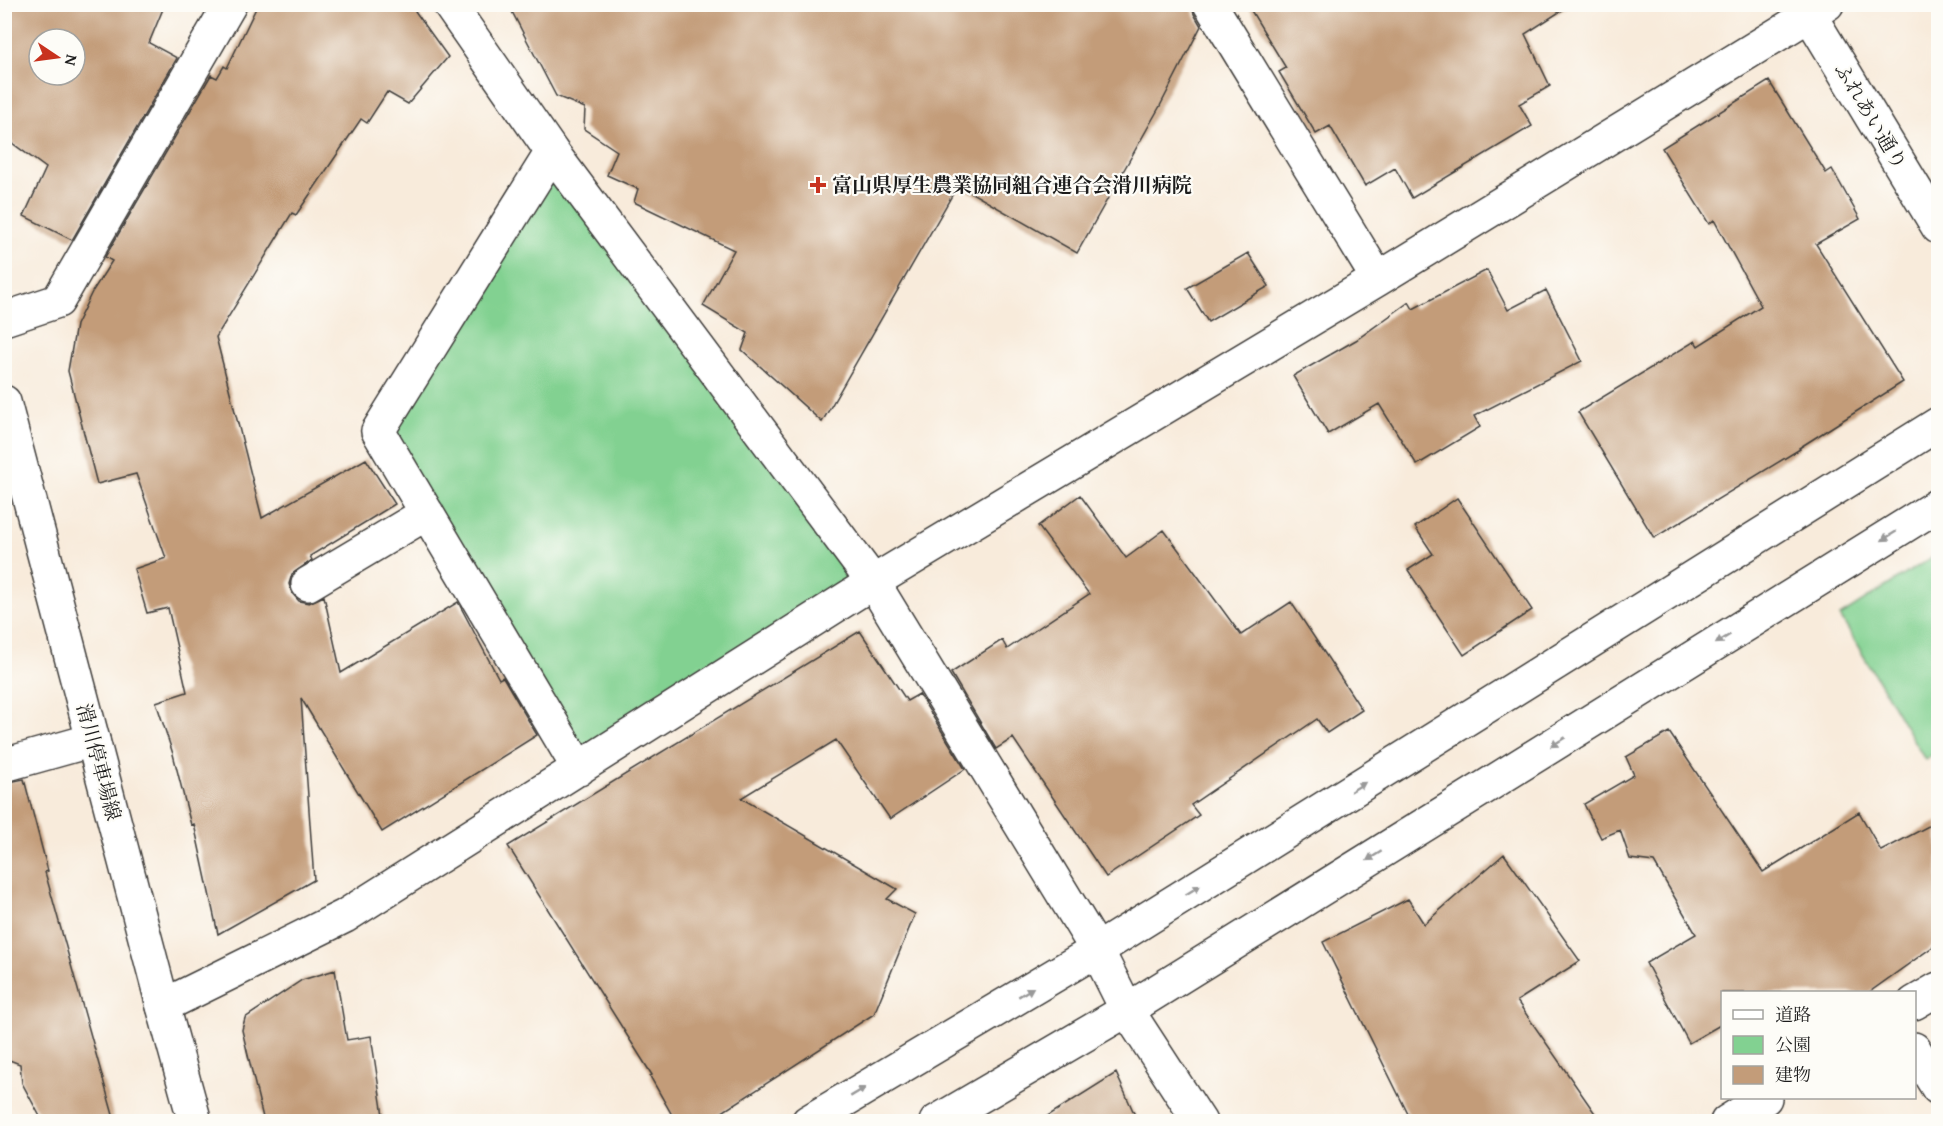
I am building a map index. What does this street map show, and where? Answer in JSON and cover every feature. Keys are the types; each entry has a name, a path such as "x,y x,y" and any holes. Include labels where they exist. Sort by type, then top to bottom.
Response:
{"street":[{"path":"4,319 58,301 230,4"},
{"path":"449,4 552,152 873,582 1097,950 1127,1010 1200,1122"},
{"path":"1210,4 1378,279"},
{"path":"163,1006 345,916 873,582 1378,279 1813,8"},
{"name":"ふれあい通り","path":"1813,8 1938,227"},
{"path":"552,152 378,431 579,769"},
{"name":"滑川停車場線","path":"4,402 195,1122"},
{"path":"808,1122 1097,950 1938,424"},
{"path":"936,1122 1127,1010 1938,505"},
{"path":"308,584 428,513"},
{"path":"4,765 93,740"},
{"path":"1916,1002 1938,988"},
{"path":"1916,1052 1938,1088"},
{"path":"1727,1122 1763,1099"}],"green space":[{"path":"552,152 873,582 588,763 386,437"},
{"path":"1938,553 1938,751 1925,760 1840,616"}],"building":[{"path":"4,4 165,4 149,43 177,58 72,240 24,216 46,168 4,137"},
{"path":"258,4 410,4 448,57 408,104 387,92 367,123 361,119 296,215 292,213 216,337 262,518 366,459 395,504 310,556 312,560 292,574 289,584 292,593 299,601 309,603 324,596 341,673 458,602 499,679 503,677 537,735 382,832 301,698 314,880 218,934 194,824 191,825 173,754 156,702 187,692 168,608 147,613 134,569 166,558 136,474 97,484 68,371 76,325 92,292 112,261 105,257 211,75 217,78 224,66 227,68"},
{"path":"508,4 1191,4 1201,26 1160,106 1077,253 958,185 822,422 742,350 748,333 703,306 734,250 634,202 638,189 607,175 617,151 584,129 585,108 556,96"},
{"path":"1247,4 1572,4 1525,34 1550,86 1519,104 1532,126 1412,198 1395,168 1365,186 1330,126 1316,134 1279,72 1286,68"},
{"path":"1769,81 1826,173 1832,169 1860,219 1816,244 1903,382 1800,449 1654,538 1578,412 1695,341 1698,346 1761,306 1714,220 1709,224 1662,148"},
{"path":"1248,253 1269,286 1208,322 1187,288"},
{"path":"1487,270 1508,310 1546,290 1582,361 1474,416 1480,427 1417,465 1379,404 1328,434 1293,376 1356,340 1409,302 1413,309"},
{"path":"1080,495 1126,558 1164,530 1241,635 1291,602 1362,710 1327,733 1317,719 1191,805 1199,815 1106,877 1013,738 996,749 951,673 1002,640 1007,649 1089,594 1038,526"},
{"path":"1457,498 1532,610 1464,655 1408,570 1433,554 1415,527"},
{"path":"860,631 907,701 919,694 965,769 890,819 836,740 741,798 897,889 887,899 915,914 874,1014 707,1122 676,1122 650,1076 652,1075 508,846"},
{"path":"1669,732 1763,872 1859,812 1881,851 1938,821 1938,943 1871,991 1721,991 1721,1025 1689,1043 1646,963 1696,934 1654,862 1630,859 1620,830 1601,838 1584,804 1634,775 1626,757"},
{"path":"24,779 48,871 45,872 115,1122 43,1122 22,1083 20,1064 4,1058 4,783"},
{"path":"1504,854 1580,961 1517,1001 1601,1122 1412,1122 1323,942 1408,899 1424,924"},
{"path":"335,970 347,1040 371,1036 384,1122 264,1122 242,1030 245,1018 302,980"},
{"path":"1116,1073 1138,1122 1038,1122"}],"place":[{"name":"富山県厚生農業協同組合連合会滑川病院","path":"818,185"}]}
